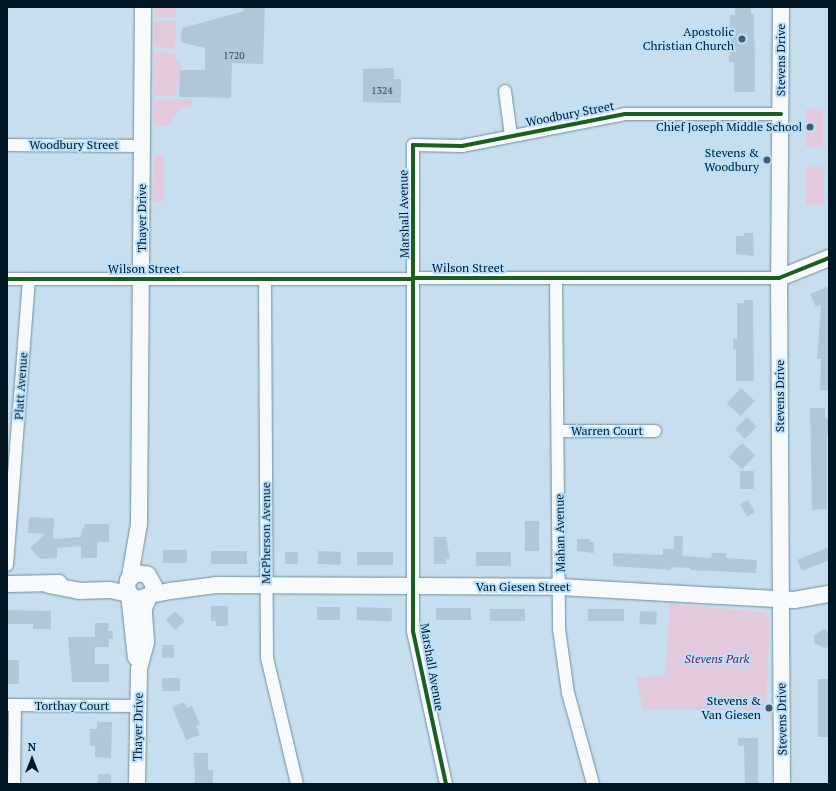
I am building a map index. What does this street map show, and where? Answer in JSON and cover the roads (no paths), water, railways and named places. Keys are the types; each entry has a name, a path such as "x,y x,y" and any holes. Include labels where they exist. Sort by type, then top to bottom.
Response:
{"street":[{"name":"Thayer Drive","path":"130,576 139,524 143,279 143,7"},
{"name":"Stevens Drive","path":"781,7 780,278 782,784"},
{"path":"505,91 512,136"},
{"name":"Woodbury Street","path":"413,145 462,146 625,114 781,114"},
{"name":"Woodbury Street","path":"7,145 142,146"},
{"name":"Marshall Avenue","path":"413,145 415,277 415,587 413,630 446,784"},
{"name":"Wilson Street","path":"7,279 266,279 415,277 780,278 829,258"},
{"name":"Mahan Avenue","path":"556,278 560,587 559,629 568,693 593,784"},
{"name":"Platt Avenue","path":"7,565 29,279"},
{"name":"McPherson Avenue","path":"266,279 267,658 298,784"},
{"name":"Warren Court","path":"558,431 655,431"},
{"name":"Thayer Drive","path":"139,524 148,575"},
{"path":"7,584 48,585 130,576 141,572 148,575 154,586 150,595 139,599 129,594 110,590 79,591 48,585"},
{"name":"Van Giesen Street","path":"148,575 172,582 198,579 216,585"},
{"path":"129,594 127,585 130,576"},
{"name":"Van Giesen Street","path":"150,595 216,585 560,587 804,600 829,594"},
{"name":"Thayer Drive","path":"129,594 140,669"},
{"name":"Thayer Drive","path":"137,784 140,669 146,642 144,610 150,595"},
{"path":"11,705 14,784"},
{"name":"Torthay Court","path":"11,705 138,706"}],"place":[{"name":"Apostolic Christian Church","path":"742,39"},
{"name":"Chief Joseph Middle School","path":"810,127"},
{"name":"Stevens & Woodbury","path":"767,160"},
{"name":"Stevens & Van Giesen","path":"769,708"}],"park label":[{"name":"Stevens Park","path":"717,659"}]}
